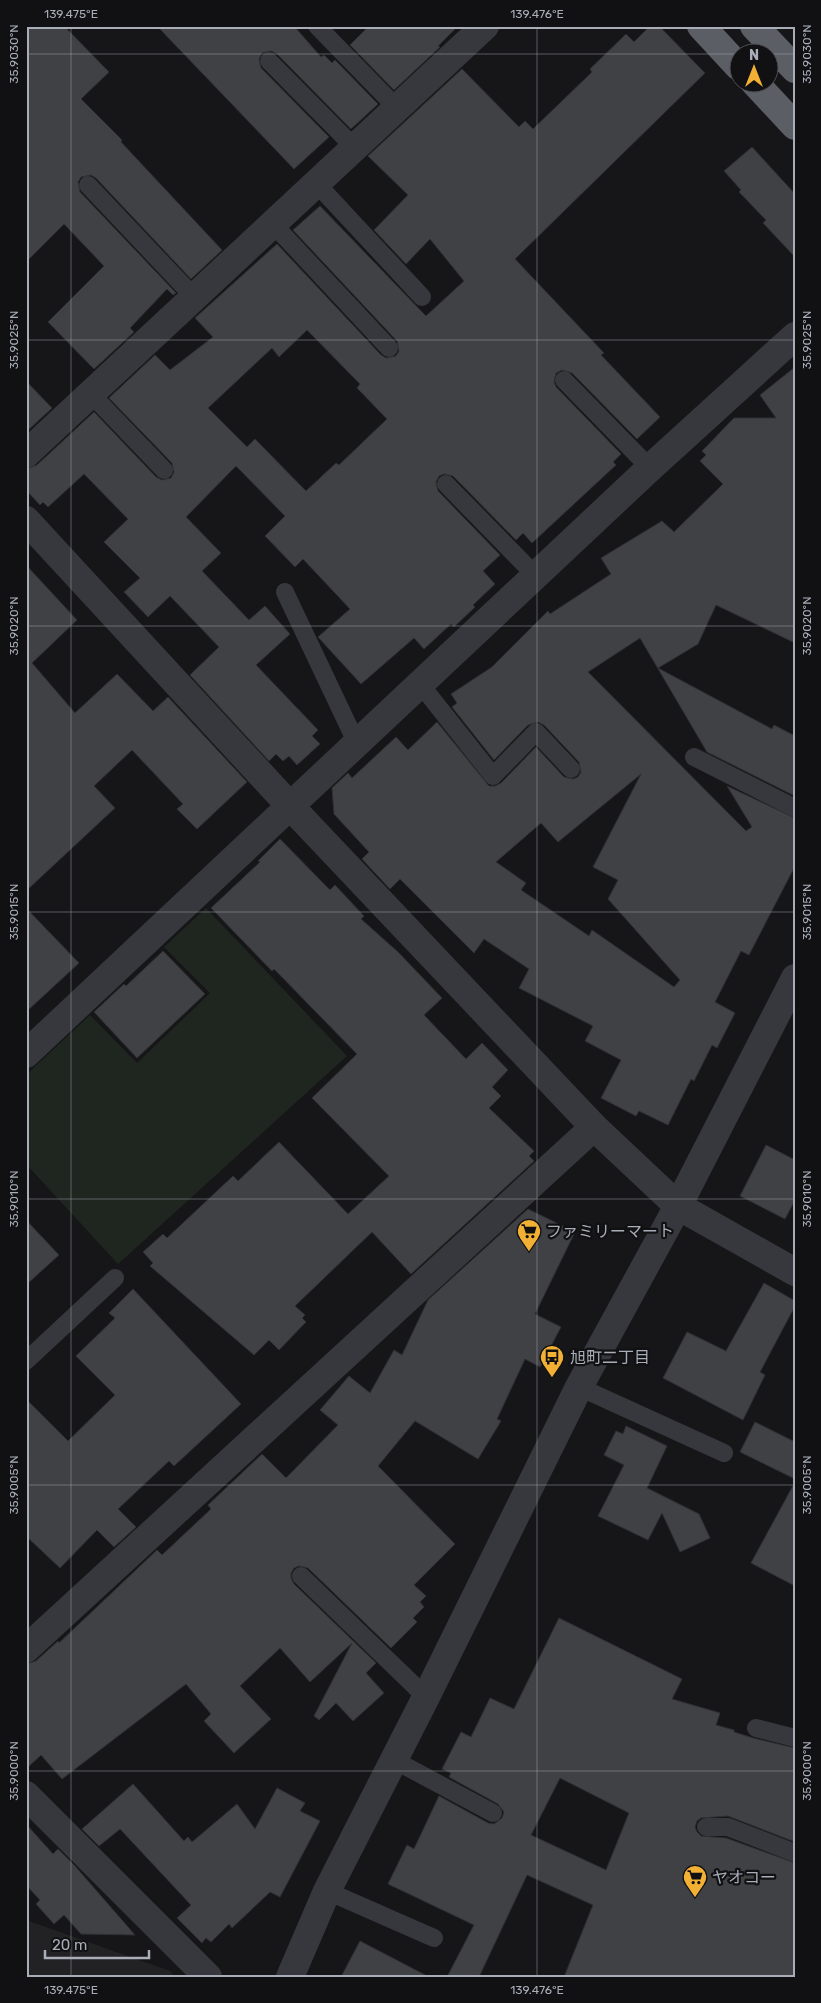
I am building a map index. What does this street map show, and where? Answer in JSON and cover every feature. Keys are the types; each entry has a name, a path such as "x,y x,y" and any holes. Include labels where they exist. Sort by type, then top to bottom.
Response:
{"highway":[{"path":"701,26 728,55"},
{"path":"754,26 795,68"},
{"path":"763,92 795,126"}],"street":[{"path":"26,454 92,395 485,26"},
{"path":"26,1054 650,468 795,336"},
{"path":"26,520 291,807 594,1126 678,1206 795,1272"},
{"path":"290,1977 327,1891 426,1697 579,1387 678,1206 795,978"},
{"path":"26,1648 594,1126"},
{"path":"26,1794 208,1977"}],"lane":[{"path":"318,26 397,108"},
{"path":"269,61 355,148"},
{"path":"316,183 422,296"},
{"path":"88,186 195,298"},
{"path":"273,224 389,348"},
{"path":"564,380 650,468"},
{"path":"92,395 164,470"},
{"path":"446,484 536,576"},
{"path":"284,592 357,744"},
{"path":"421,685 493,776 536,732 572,769"},
{"path":"694,757 795,808"},
{"path":"26,1361 115,1278"},
{"path":"579,1387 724,1453"},
{"path":"301,1576 426,1697"},
{"path":"756,1728 795,1738"},
{"path":"394,1760 493,1813"},
{"path":"706,1827 728,1827 795,1853"},
{"path":"327,1891 434,1938"}],"shaded area":[{"path":"206,908 347,1056 118,1264 26,1164 26,1075 90,1015 137,1063 210,993 164,947"},
{"path":"26,1920 170,1971 175,1977 26,1977"}],"building":[{"path":"26,26 64,26 109,72 81,99 122,140 121,142 222,250 191,279 96,178 91,175 81,177 78,182 80,192 176,293 173,295 167,289 130,328 134,332 94,369 48,322 104,266 64,224 26,262"},
{"path":"157,26 294,26 321,57 324,55 332,63 335,60 378,104 351,129 277,54 271,51 262,53 259,59 261,68 329,137 294,169"},
{"path":"369,26 458,26 438,46 440,47 394,90 350,45"},
{"path":"650,26 659,26 705,73 515,259 604,353 601,355 660,417 637,439 572,373 562,370 556,373 554,382 556,387 621,454 613,462 616,465 532,543 523,533 516,540 453,476 444,474 439,476 436,482 438,491 500,555 483,571 495,584 454,627 451,624 424,649 414,638 361,684 318,637 350,609 303,559 295,567 265,536 285,516 236,466 186,517 221,553 202,571 249,620 265,606 290,634 256,665 318,730 312,736 320,744 297,765 289,756 283,761 276,754 269,761 190,675 219,647 170,596 148,617 124,592 140,578 104,542 128,519 84,474 48,507 43,502 40,505 26,490 26,469 37,465 94,412 156,477 162,480 171,478 174,472 172,463 109,398 155,355 170,370 213,337 195,318 277,244 381,355 386,358 396,356 399,351 397,341 293,230 320,206 426,316 464,281 430,239 406,264 374,230 408,195 368,156 462,69 519,127 525,121 533,129 592,72 590,69 626,34 634,42","holes":["307,330 360,384 357,388 387,419 339,465 336,463 306,491 255,439 247,447 208,408 272,348 279,357"]},
{"path":"752,147 795,194 795,257 763,223 766,220 739,192 741,190 724,171"},
{"path":"795,367 795,643 716,605 698,644 658,668 772,729 774,725 795,736 795,796 707,752 640,638 588,672 746,831 752,827 727,786 795,818 795,866 749,955 741,951 715,1002 735,1013 717,1048 712,1045 694,1081 691,1079 668,1125 639,1111 636,1116 601,1098 621,1060 585,1041 593,1026 519,988 529,969 484,939 474,953 400,879 390,889 362,859 369,852 334,814 332,788 348,773 352,778 396,737 408,750 437,722 489,786 501,783 536,747 564,777 573,779 578,777 581,772 579,762 544,725 538,722 528,725 494,760 452,707 457,703 451,694 492,667 548,611 550,614 611,574 601,558 662,521 674,532 723,484 700,461 706,455 702,451 734,418 776,418 760,395","holes":["641,774 593,867 618,880 608,899 680,980 674,987 592,930 589,936 521,890 526,883 496,862 541,823 558,842"]},
{"path":"26,381 52,408 26,432"},
{"path":"26,565 77,620 32,663 75,713 117,674 153,711 168,697 247,782 197,829 177,809 183,804 132,750 94,786 115,808 26,891"},
{"path":"280,839 330,890 335,885 364,916 361,919 398,952 442,998 424,1015 466,1059 482,1043 508,1070 492,1087 501,1096 489,1108 534,1151 529,1156 534,1161 411,1274 372,1232 295,1306 305,1315 302,1318 306,1322 279,1350 269,1340 254,1355 150,1266 153,1263 143,1252 163,1234 167,1238 233,1176 238,1181 279,1142 348,1214 389,1176 312,1098 357,1054 211,908 260,862 258,861"},
{"path":"26,908 79,963 26,1012"},
{"path":"163,951 205,994 137,1058 94,1012 124,984 126,986"},
{"path":"766,1145 795,1160 795,1200 785,1219 740,1196"},
{"path":"528,1209 575,1232 535,1314 561,1327 540,1367 525,1359 497,1419 501,1421 478,1459 415,1421 378,1466 455,1544 414,1585 426,1596 420,1602 424,1607 413,1618 417,1622 391,1648 308,1568 299,1566 294,1568 291,1573 294,1584 376,1663 366,1673 384,1693 353,1721 336,1703 319,1720 314,1716 352,1643 310,1682 280,1648 240,1686 271,1719 234,1753 204,1721 211,1714 186,1684 62,1779 41,1755 26,1769 26,1664 36,1661 58,1641 59,1643 157,1550 162,1555 211,1509 208,1505 262,1454 286,1478 338,1425 320,1410 349,1376 370,1393 394,1350 402,1355 428,1300"},
{"path":"26,1220 59,1255 26,1285"},
{"path":"764,1283 795,1301 795,1306 760,1372 765,1375 743,1420 663,1378 687,1332 726,1351"},
{"path":"133,1289 241,1404 174,1466 169,1461 118,1509 136,1527 114,1547 97,1530 60,1568 26,1536 26,1399 68,1441 115,1395 76,1356 115,1318 109,1313"},
{"path":"755,1422 795,1442 795,1479 740,1452"},
{"path":"626,1426 667,1446 647,1488 699,1514 710,1538 680,1552 662,1513 648,1540 598,1516 624,1465 604,1455 616,1431 623,1434"},
{"path":"795,1482 795,1586 751,1563"},
{"path":"559,1618 682,1679 672,1699 720,1713 716,1725 753,1738 795,1748 795,1842 728,1816 701,1818 697,1821 695,1827 701,1836 726,1838 795,1863 795,1977 564,1977 593,1905 527,1875 479,1977 447,1977 474,1925 388,1884 407,1845 414,1849 439,1796 488,1823 494,1824 502,1818 504,1812 498,1804 449,1777 451,1773 442,1769 461,1732 471,1737 490,1698 514,1709","holes":["560,1778 629,1813 606,1870 531,1835"]},
{"path":"133,1784 184,1841 188,1837 192,1842 237,1804 255,1829 277,1788 305,1803 300,1811 320,1821 280,1897 270,1892 232,1928 229,1924 211,1942 206,1938 202,1943 177,1918 191,1905 120,1829 99,1846 82,1829"},
{"path":"26,1824 53,1854 58,1849 75,1866 135,1935 81,1934 64,1915 54,1924 36,1904 40,1900 26,1885"},
{"path":"360,1941 429,1977 341,1977"}],"place":[{"name":"ファミリーマート","path":"529,1252"},
{"name":"旭町二丁目","path":"552,1378"},
{"name":"ヤオコー","path":"695,1898"}]}
